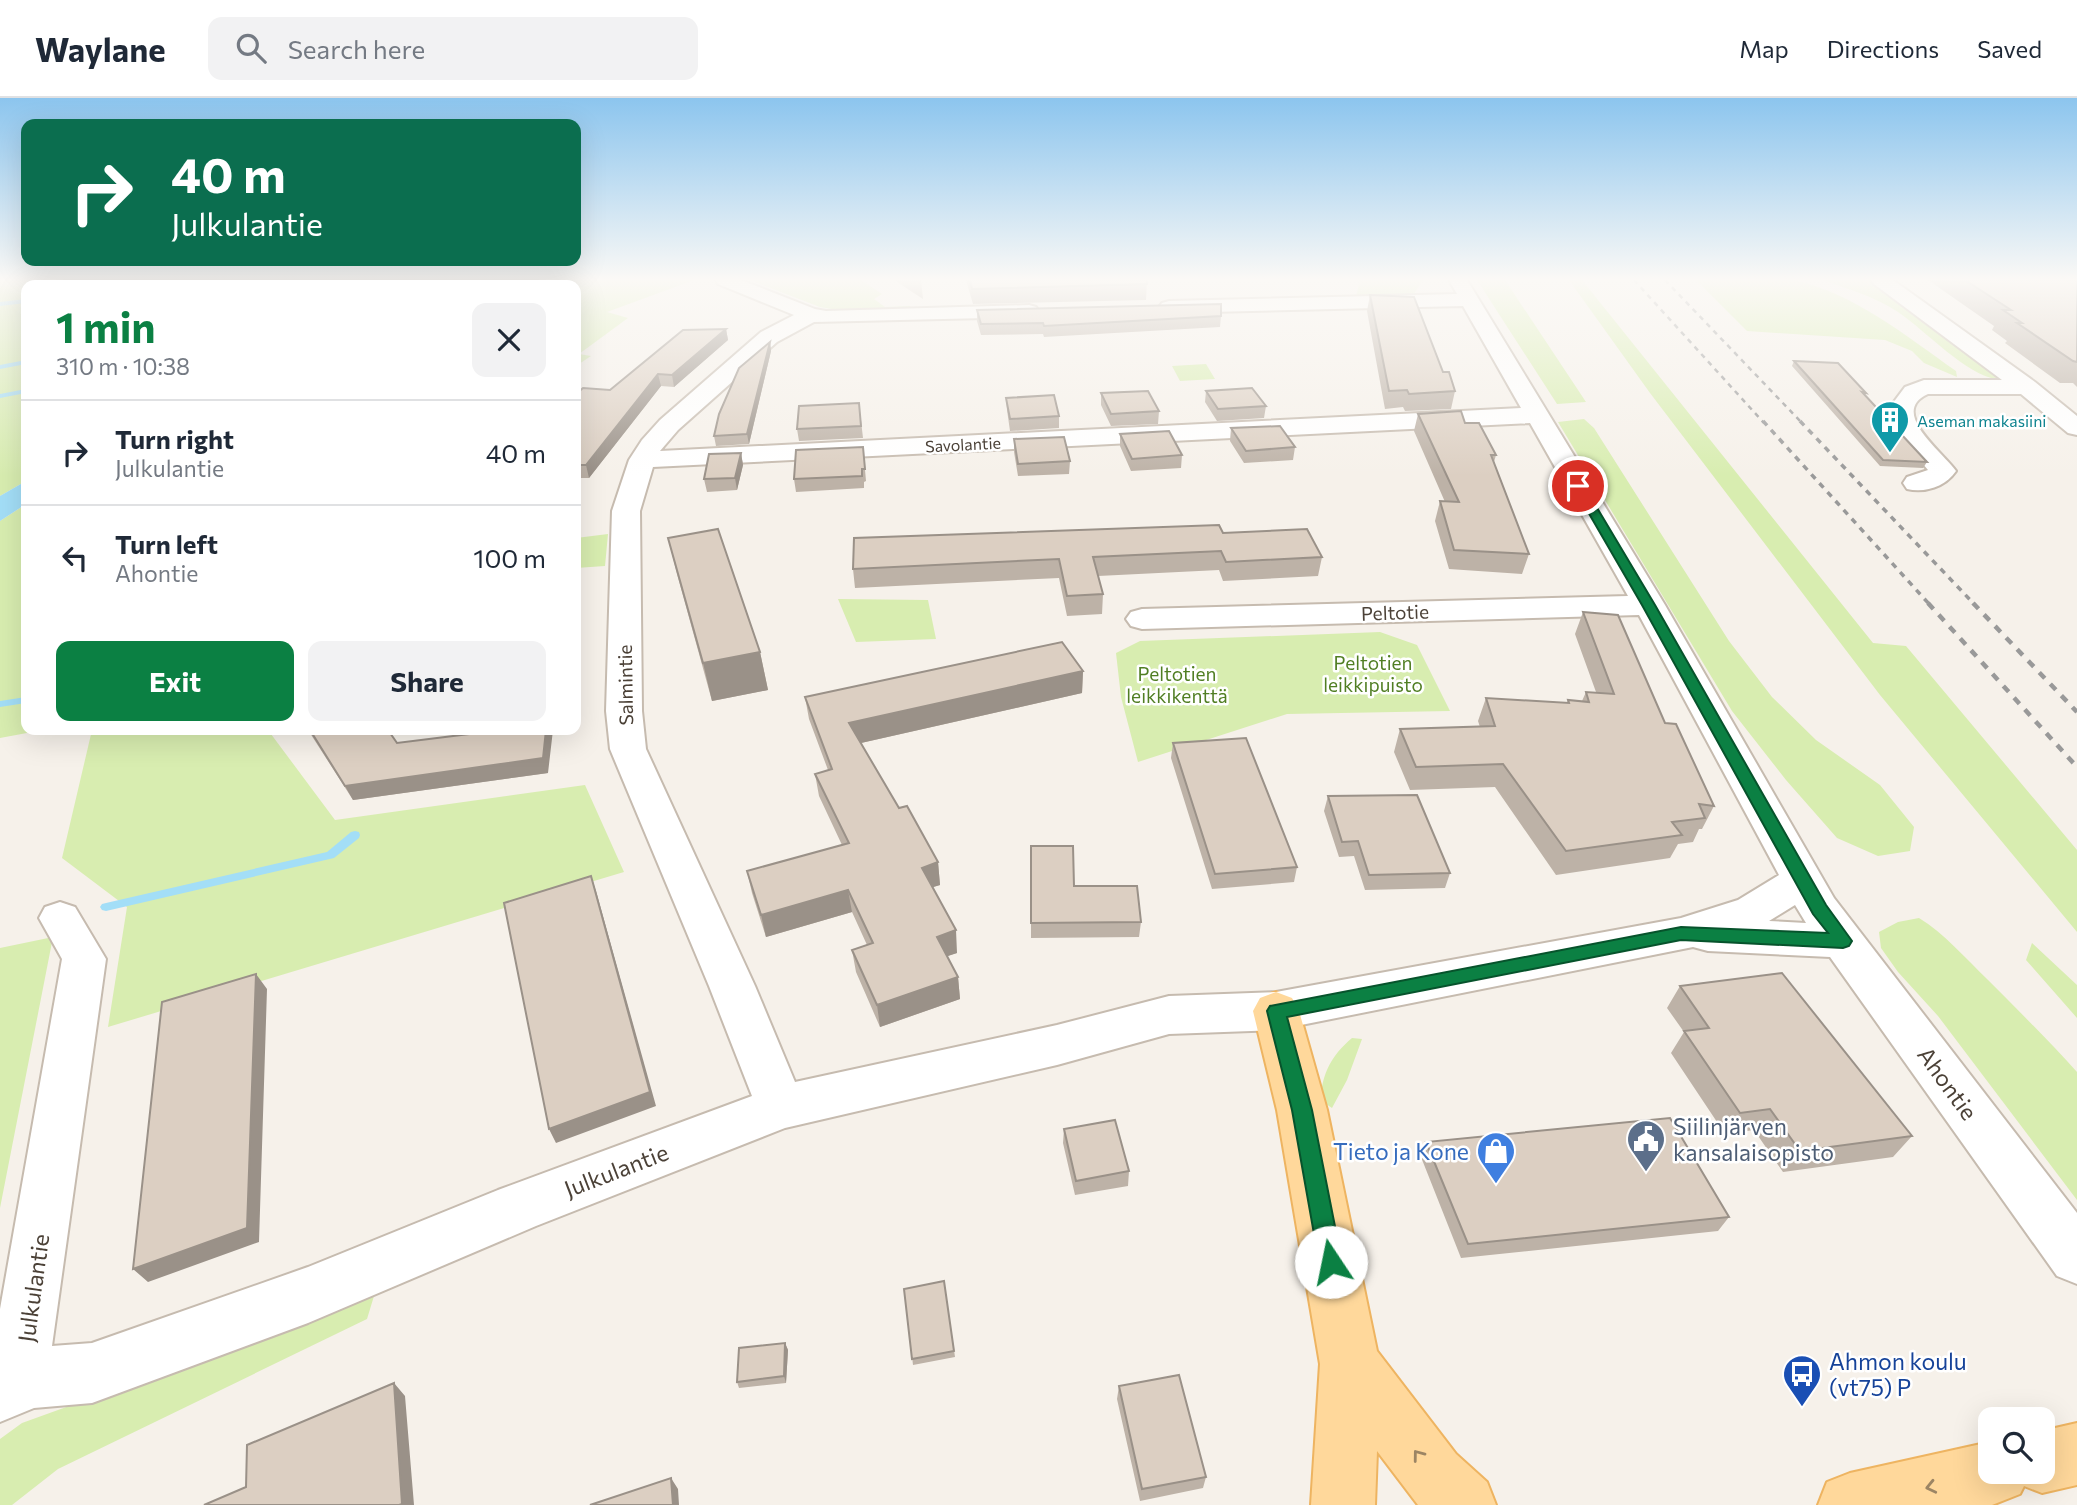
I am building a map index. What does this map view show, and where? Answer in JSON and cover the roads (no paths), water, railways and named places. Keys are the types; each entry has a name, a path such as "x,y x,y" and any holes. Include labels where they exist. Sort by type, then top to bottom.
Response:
{"main road":[{"path":"1276,1011 1302,1110 1350,1364 1343,1505"},
{"path":"1350,1364 1434,1476 1464,1505"},
{"path":"2055,1459 2077,1454"},
{"path":"1850,1505 1978,1476"}],"street":[{"name":"Salmintie","path":"759,346 669,425 642,460 626,511 624,711 628,749 732,986 781,1107"},
{"name":"Ahontie","path":"1497,346 1649,605 1822,910 2077,1257"},
{"path":"1971,346 2077,428"},
{"path":"1916,483 1932,480 1943,471 1903,426 1902,407 1913,392 1924,387 2027,387"},
{"name":"Savolantie","path":"642,460 1536,415"},
{"name":"Peltotie","path":"1142,619 1649,605"},
{"name":"Julkulantie","path":"1681,934 1753,911 1822,910"},
{"name":"Julkulantie","path":"60,918 84,959 16,1385 92,1373 308,1295 517,1208 781,1107 1057,1045 1169,1015 1276,1011 1822,910"}],"water":[{"path":"21,484 21,507 0,521 0,496"}],"waterway":[{"path":"0,367 21,363"},
{"path":"0,396 21,392"},
{"path":"0,704 21,701"},
{"path":"106,907 330,855 355,835"}],"railway":[{"path":"1694,346 1764,423"},
{"path":"1728,346 1802,423"},
{"path":"1763,421 1930,605"},
{"path":"1800,421 1975,605"},
{"path":"1928,603 2077,767"},
{"path":"1973,603 2077,712"}],"place":[{"name":"Aseman makasiini","path":"1890,454"},
{"name":"Siilinjärven kansalaisopisto","path":"1646,1173"},
{"name":"Tieto ja Kone","path":"1496,1185"},
{"name":"Ahmon koulu (vt75) P","path":"1802,1408"}],"park label":[{"name":"Peltotien leikkipuisto","path":"1373,673"},
{"name":"Peltotien leikkikenttä","path":"1177,684"}]}
